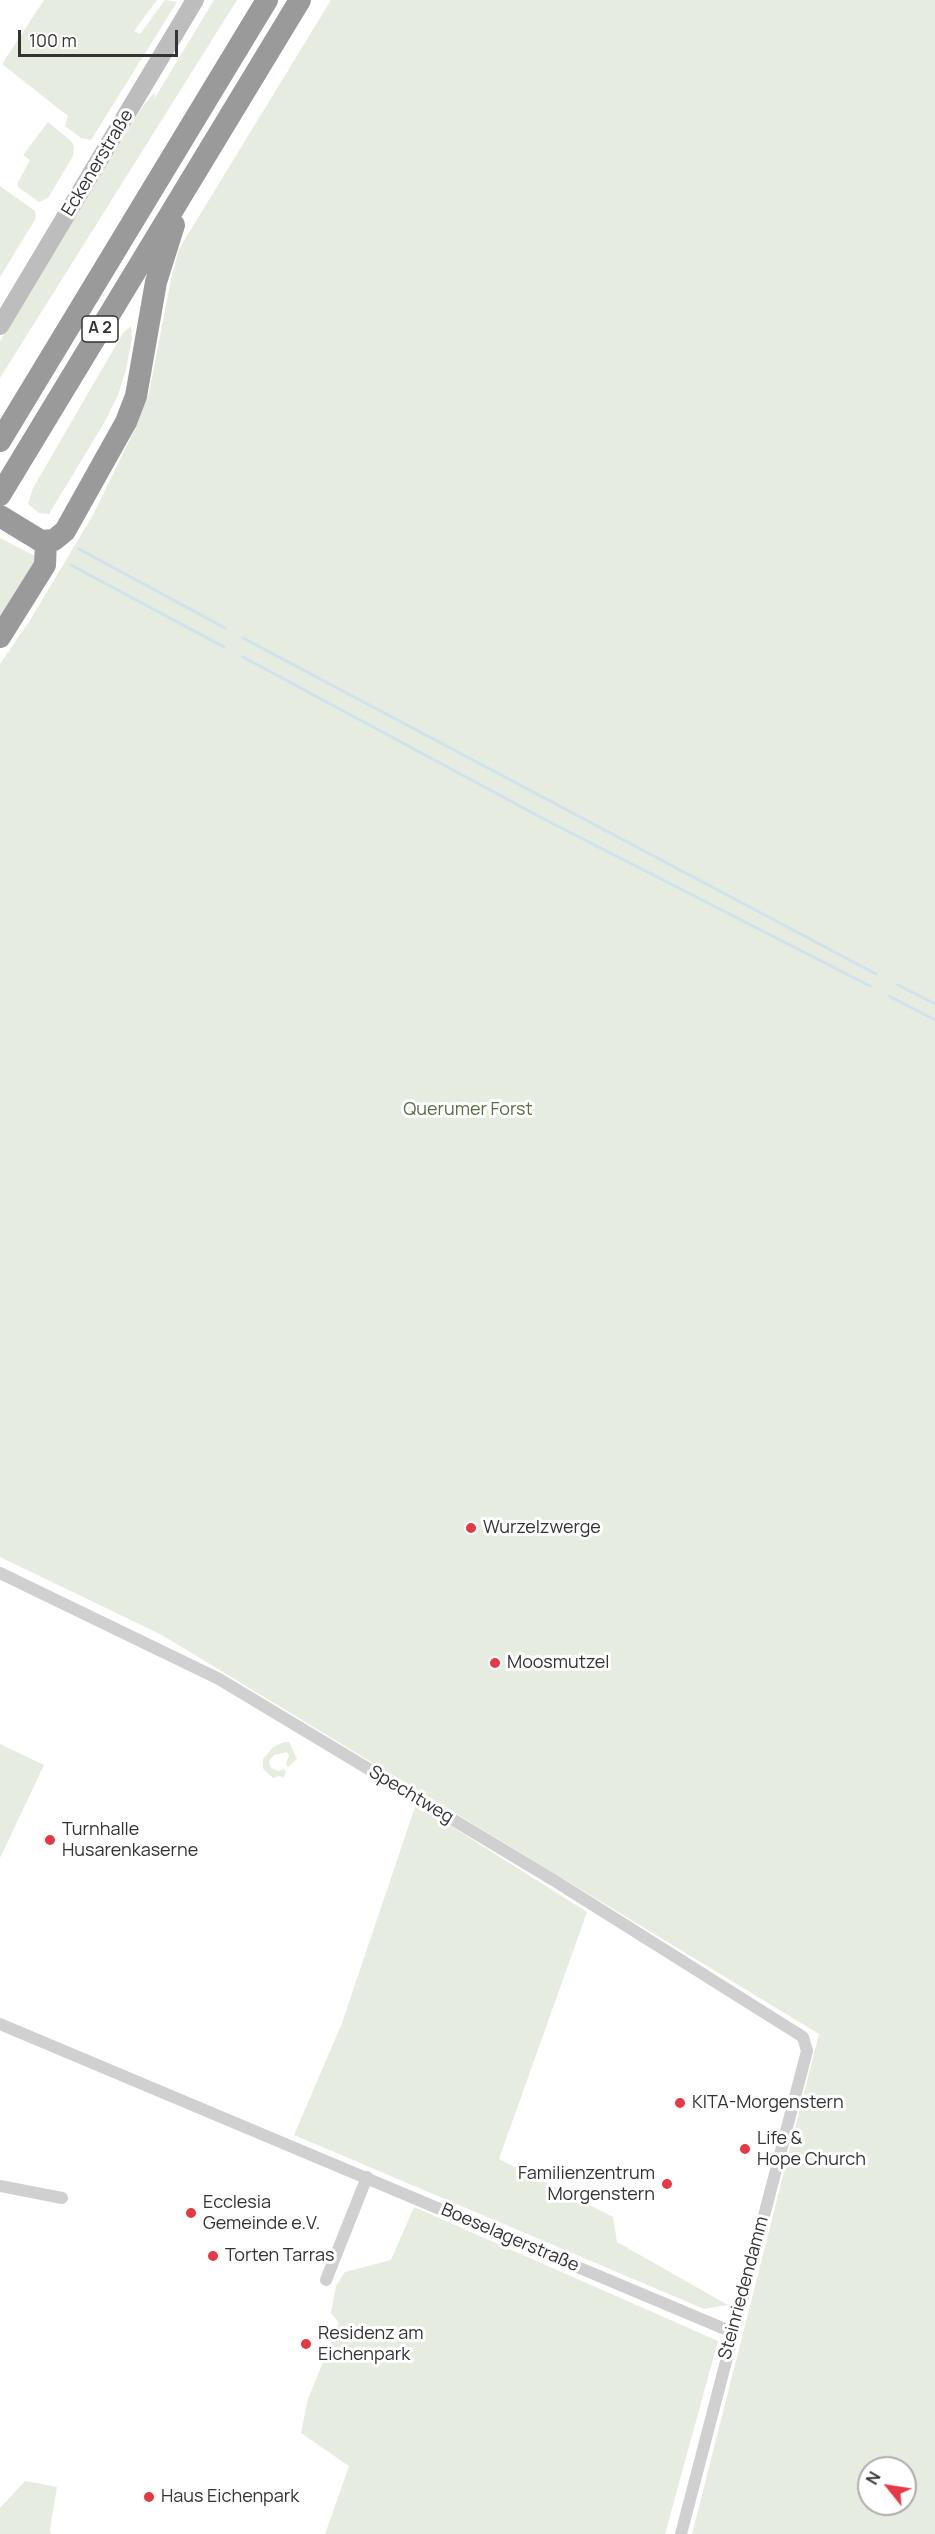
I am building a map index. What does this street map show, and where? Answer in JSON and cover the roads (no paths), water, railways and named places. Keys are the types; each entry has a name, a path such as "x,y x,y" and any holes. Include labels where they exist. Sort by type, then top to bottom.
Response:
{"highway":[{"name":"A 2","path":"0,441 267,0"},
{"name":"A 2","path":"3,490 193,173 300,0"},
{"path":"0,516 36,539 46,541 58,538 65,531 131,410 141,375 156,282 193,173"},
{"path":"0,637 45,565 46,541"}],"main road":[{"name":"Eckenerstraße","path":"0,326 195,0"}],"street":[{"name":"Spechtweg","path":"0,1573 219,1679 565,1887 799,2033 806,2042"},
{"name":"Boeselagerstraße","path":"0,2024 247,2130 367,2177 732,2331"},
{"name":"Steinriedendamm","path":"681,2534 732,2331 807,2051 806,2042"},
{"path":"326,2280 367,2177"},
{"path":"0,2186 62,2198"}],"waterway":[{"path":"79,549 225,628"},
{"path":"71,565 224,647"},
{"path":"243,638 876,974"},
{"path":"243,657 544,819 870,986"},
{"path":"898,985 935,1004"},
{"path":"889,996 935,1020"}],"place":[{"name":"Wurzelzwerge","path":"471,1528"},
{"name":"Moosmutzel","path":"495,1663"},
{"name":"Turnhalle Husarenkaserne","path":"50,1840"},
{"name":"KITA-Morgenstern","path":"680,2103"},
{"name":"Life & Hope Church","path":"745,2149"},
{"name":"Familienzentrum Morgenstern","path":"667,2184"},
{"name":"Ecclesia Gemeinde e.V.","path":"191,2213"},
{"name":"Torten Tarras","path":"213,2256"},
{"name":"Residenz am Eichenpark","path":"306,2344"},
{"name":"Haus Eichenpark","path":"149,2497"}],"park label":[{"name":"Querumer Forst","path":"468,1110"}]}
